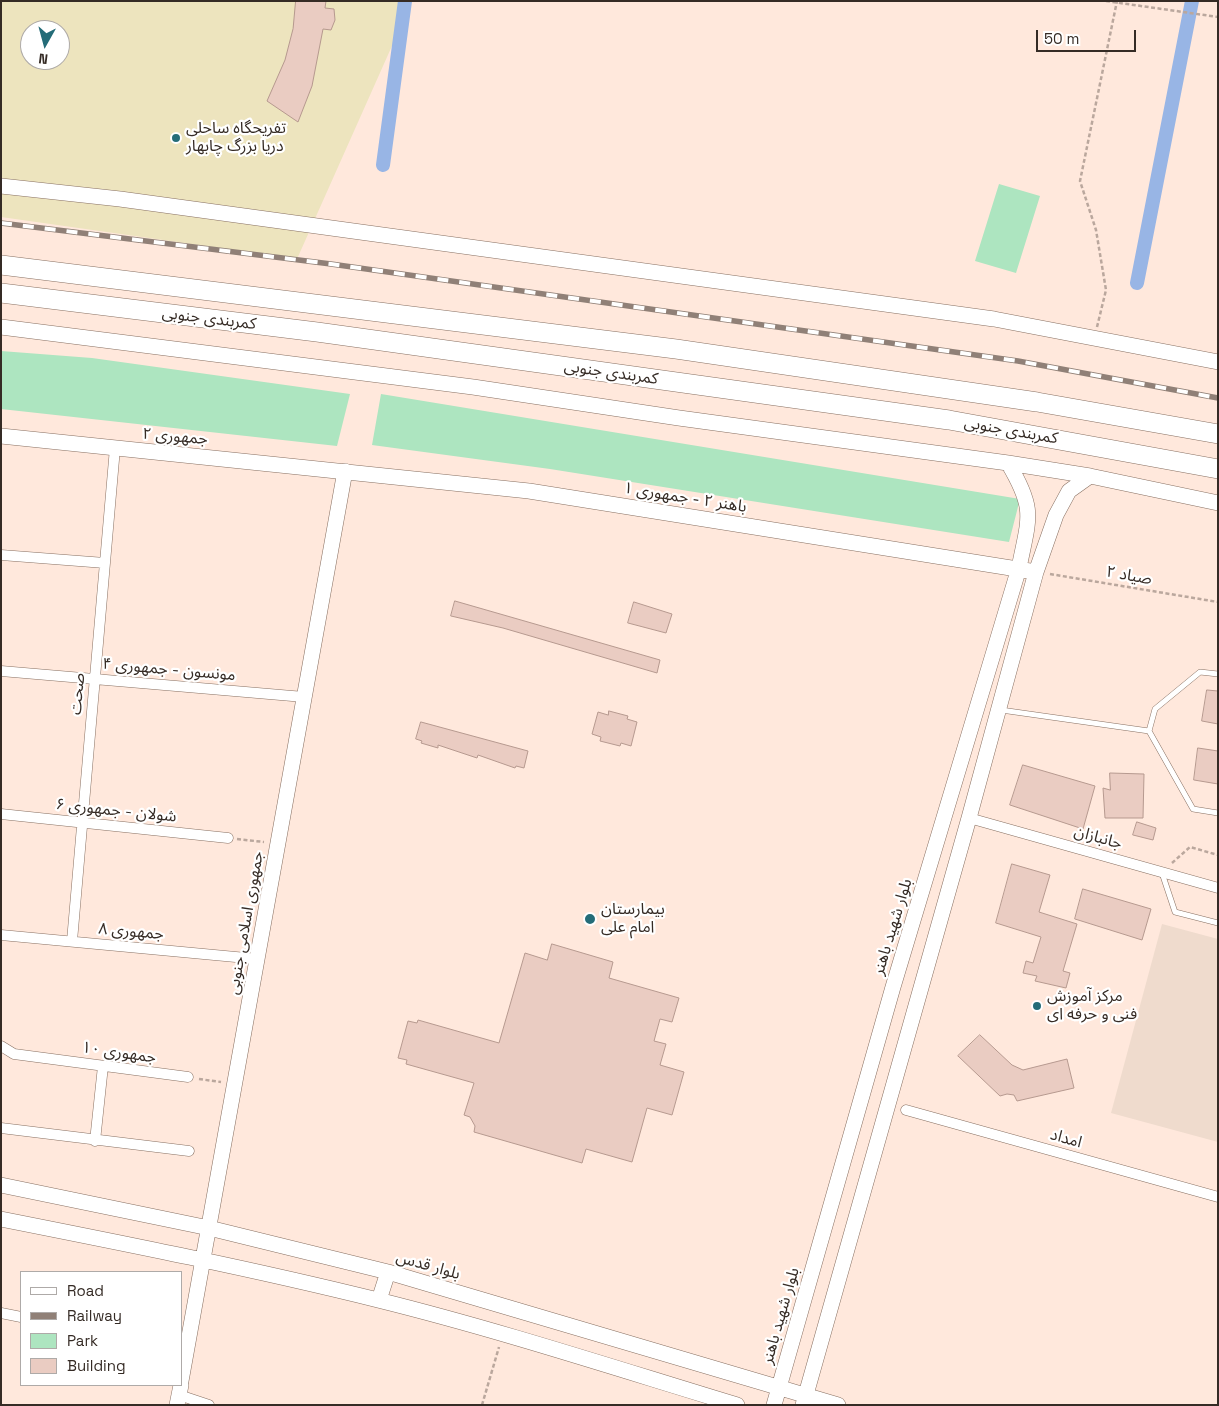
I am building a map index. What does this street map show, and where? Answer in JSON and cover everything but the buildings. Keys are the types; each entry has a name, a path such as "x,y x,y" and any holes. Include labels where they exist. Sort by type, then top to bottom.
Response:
{"highway":[{"name":"کمربندی جنوبی","path":"1,265 676,349 1037,402 1218,434"},
{"name":"کمربندی جنوبی","path":"1,292 317,332 949,420 1218,469"}],"main road":[{"path":"1,186 120,199 707,278 994,319 1218,362"},
{"path":"1,327 464,385 679,418 1008,462 1090,476 1218,503"},
{"name":"جمهوری ۲","path":"1,436 345,470"},
{"name":"بلوار شهید باهنر","path":"774,1405 893,987 1019,568 1029,516 1027,500 1008,462"},
{"name":"باهنر ۲ - جمهوری ۱","path":"345,470 529,491 1036,572"},
{"name":"جمهوری اسلامی جنوبی","path":"182,1367 209,1228 345,470"},
{"path":"804,1400 969,818 1036,572 1056,515 1069,492 1090,476"},
{"name":"بلوار قدس","path":"1,1185 209,1228 388,1272 779,1386 804,1400 838,1405"},
{"path":"1,1219 203,1258 380,1300 503,1334 737,1405"},
{"path":"380,1300 388,1272"}],"street":[{"name":"صحت","path":"72,941 115,448"},
{"path":"1,554 105,563"},
{"name":"مونسون - جمهوری ۴","path":"1,671 304,697"},
{"name":"شولان - جمهوری ۶","path":"1,814 228,838"},
{"name":"جانبازان","path":"969,818 1218,888"},
{"name":"جمهوری ۸","path":"1,934 257,958"},
{"name":"جمهوری ۱۰","path":"1,1046 14,1054 188,1077"},
{"path":"95,1141 103,1066"},
{"name":"امداد","path":"906,1110 1218,1197"},
{"path":"1,1128 189,1151"},
{"path":"1,1313 20,1318"},
{"path":"179,1391 210,1405"}],"lane":[{"path":"1218,674 1200,672 1155,709 1149,730 1193,809 1218,813"},
{"path":"998,710 1149,730"},
{"path":"1162,872 1175,912 1218,924"}],"path":[{"path":"1106,1 1218,17"},
{"path":"1094,338 1106,290 1096,230 1080,181 1117,2"},
{"name":"صیاد ۲","path":"1036,572 1218,602"},
{"path":"228,838 278,843"},
{"path":"1162,872 1190,846 1218,855"},
{"path":"188,1077 235,1084"},
{"path":"482,1405 503,1334"}],"shaded area":[{"path":"1162,924 1218,939 1218,1142 1111,1113"}],"green space":[{"path":"999,184 1040,196 1016,273 975,261"},
{"path":"1,351 92,358 350,394 337,446 1,409"},
{"path":"381,394 1020,499 1009,542 550,469 372,445"}],"sand":[{"name":"تفریحگاه ساحلی دریا بزرگ چابهار","path":"1,1 412,1 297,259 1,217"}],"waterway":[{"path":"383,165 405,1"},
{"path":"1137,283 1192,1"}],"railway":[{"path":"1,223 331,264 1018,361 1218,398"}],"place":[{"name":"تفریحگاه ساحلی دریا بزرگ چابهار","path":"176,138"},
{"name":"بیمارستان امام علی","path":"590,919"},
{"name":"مرکز آموزش فنی و حرفه ای","path":"1037,1006"}]}
